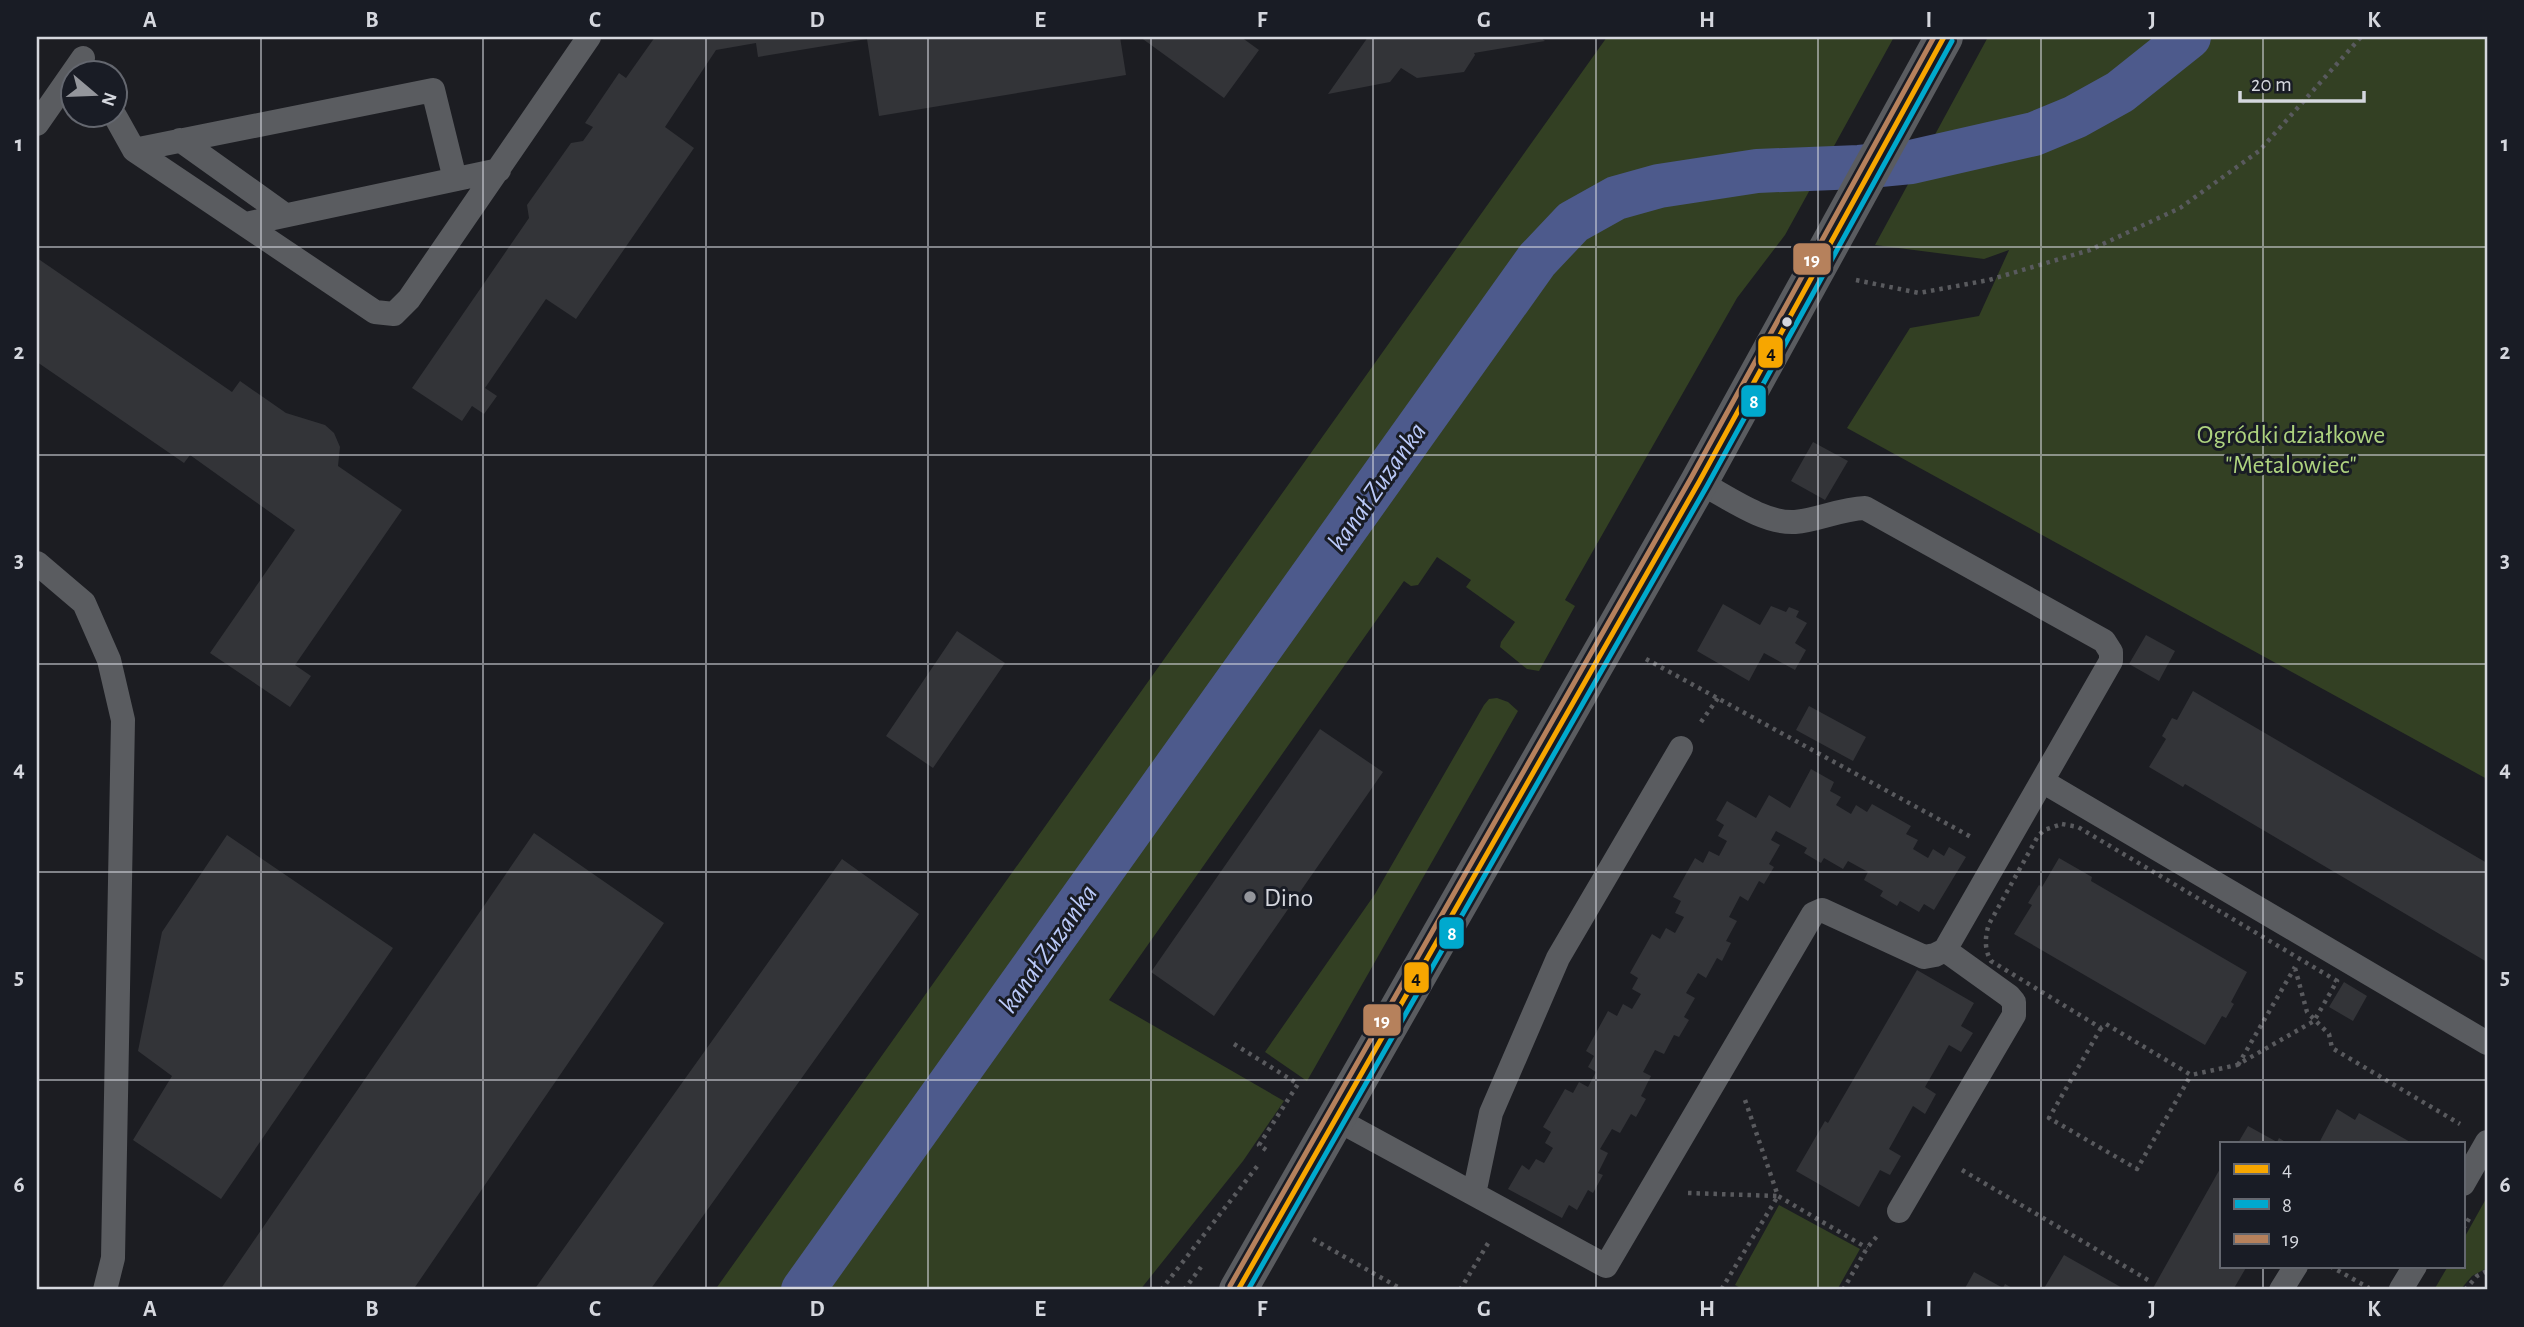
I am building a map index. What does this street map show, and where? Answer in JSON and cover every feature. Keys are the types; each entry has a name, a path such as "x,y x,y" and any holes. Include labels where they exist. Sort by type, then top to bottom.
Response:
{"street":[{"path":"1238,1290 1699,482 1944,37"}],"lane":[{"path":"123,130 134,150 375,312 394,314 409,299 589,37"},
{"path":"37,124 85,56"},
{"path":"134,150 433,90 455,179"},
{"path":"180,140 285,215"},
{"path":"246,224 499,170"},
{"path":"1336,1119 1606,1266 1813,914 1822,910 1924,957 1935,956 1945,950 2111,661 2111,652 2104,641 1865,508 1846,509 1795,522 1770,520 1699,482"},
{"path":"37,564 84,604 110,660 123,720 113,1258 105,1290"},
{"path":"1474,1194 1491,1114 1558,958 1681,748"},
{"path":"2042,781 2487,1043"},
{"path":"1899,1211 2014,1015 2014,1002 2009,996 1945,950"},
{"path":"2464,1182 2487,1142"},
{"path":"2281,1290 2295,1268"},
{"path":"2401,1289 2414,1268"}],"path":[{"path":"1818,267 1856,280 1919,293 1989,280 2090,250 2180,208 2259,151 2361,37"},
{"path":"1635,653 2001,853"},
{"path":"2101,1028 1989,958 1986,934 1989,924 2038,836 2044,830 2062,824 2078,827 2337,981 2314,1021 2237,1065 2190,1075 2106,1024 2101,1028 2049,1118 2137,1169 2190,1075"},
{"path":"2292,954 2307,1012 2329,1034 2332,1048 2461,1124"},
{"path":"2237,1065 2295,967"},
{"path":"1234,1044 1298,1084 1259,1145 1269,1152"},
{"path":"1729,1055 1778,1196"},
{"path":"1933,1153 2148,1280"},
{"path":"1648,1192 1778,1196 1867,1248"},
{"path":"1721,1290 1778,1196"},
{"path":"1843,1290 1867,1248 1899,1211"},
{"path":"1461,1290 1507,1212"},
{"path":"1303,1233 1404,1290"},
{"path":"2334,1268 2374,1290"},
{"path":"2465,1290 2477,1276 2487,1272"}],"green space":[{"path":"1607,37 1894,37 1785,235 1737,298 1565,600 1575,606 1539,671 1527,669 1500,647 1515,622 1466,587 1471,580 1437,557 1418,585 1411,586 1404,581 1109,1000 1284,1101 1243,1161 1140,1290 715,1290"},
{"name":"Ogródki działkowe \"Metalowiec\"","path":"1988,37 2487,37 2487,779 1847,428 1910,328 1979,316 2009,250 1984,259 1875,245"},
{"path":"1497,698 1508,702 1518,711 1307,1081 1265,1052 1375,894 1484,705 1489,699"},
{"path":"2487,1197 2487,1268 2472,1276 2460,1290 2434,1290 2447,1268 2464,1268 2464,1238"},
{"path":"1779,1205 1860,1249 1837,1290 1744,1290 1735,1285"}],"building":[{"path":"655,37 1120,37 1126,75 879,116 867,39 758,57 756,43 716,50 665,127 694,148 576,319 546,299 485,388 497,396 484,414 472,406 462,421 412,388 529,218 527,205 571,143 583,141 593,127 585,123 619,73 626,78"},
{"path":"1140,37 1241,37 1259,50 1224,98"},
{"path":"1368,37 1540,37 1545,41 1474,53 1464,72 1417,78 1401,68 1390,82 1328,94"},
{"path":"37,258 232,392 240,381 286,413 325,425 334,433 340,447 338,466 402,510 295,665 311,676 290,707 210,653 295,530 190,455 184,463 37,362"},
{"path":"1813,442 1848,461 1825,500 1791,481"},
{"path":"1723,604 1760,625 1771,606 1786,612 1789,607 1799,611 1796,617 1807,623 1795,643 1806,650 1795,670 1764,653 1749,681 1697,651"},
{"path":"957,631 1005,663 933,768 886,736"},
{"path":"2146,635 2175,651 2159,681 2129,664"},
{"path":"2193,691 2487,863 2487,962 2185,784 2183,787 2149,767 2166,739 2162,736 2172,718 2177,720"},
{"path":"1809,706 1866,737 1853,761 1796,730"},
{"name":"Dino","path":"1320,729 1383,772 1214,1016 1151,972"},
{"path":"1811,769 1834,782 1830,791 1841,797 1836,805 1851,814 1856,805 1867,812 1872,804 1911,826 1906,834 1918,840 1913,849 1928,858 1933,849 1944,856 1949,847 1966,857 1934,910 1924,904 1919,912 1900,901 1897,906 1880,896 1883,891 1864,880 1868,872 1848,861 1843,869 1824,858 1821,863 1804,853 1807,848 1776,831 1771,840 1780,845 1769,864 1774,867 1764,884 1759,881 1748,901 1740,896 1729,917 1737,921 1726,941 1731,943 1722,961 1717,958 1706,978 1698,973 1686,993 1695,998 1684,1017 1689,1020 1679,1037 1674,1035 1664,1054 1655,1050 1643,1072 1651,1076 1641,1096 1646,1099 1636,1117 1631,1114 1620,1133 1612,1129 1600,1149 1608,1153 1598,1173 1603,1175 1593,1193 1588,1190 1577,1210 1569,1205 1562,1218 1508,1189 1522,1165 1529,1170 1536,1159 1544,1163 1553,1148 1545,1143 1551,1132 1543,1127 1565,1089 1573,1093 1579,1082 1588,1087 1596,1072 1588,1067 1594,1056 1586,1051 1608,1011 1617,1016 1623,1004 1632,1009 1641,994 1632,989 1638,978 1630,973 1652,934 1660,939 1666,928 1675,933 1684,917 1675,913 1681,901 1673,897 1695,858 1703,863 1709,851 1719,856 1727,841 1718,836 1724,825 1716,820 1727,801 1756,818 1769,795 1790,808"},
{"path":"534,833 664,923 413,1290 220,1290"},
{"path":"227,835 393,948 221,1199 133,1140 172,1076 138,1051 162,932"},
{"path":"2059,858 2092,877 2091,881 2247,972 2226,1018 2222,1016 2205,1045 2014,934 2032,905 2028,903 2039,885 2042,887"},
{"path":"842,859 919,914 650,1290 534,1290"},
{"path":"1917,970 1974,1003 1961,1026 1973,1033 1961,1052 1949,1045 1925,1087 1936,1094 1925,1114 1913,1106 1889,1149 1901,1156 1890,1175 1880,1170 1859,1207 1796,1171 1825,1121 1828,1123"},
{"path":"2344,982 2367,996 2353,1021 2329,1007"},
{"path":"2337,1109 2355,1120 2359,1113 2410,1142 2320,1142"},
{"path":"2248,1126 2277,1142 2239,1142"},
{"path":"2220,1169 2220,1268 2246,1268 2233,1290 2152,1290"},
{"path":"2064,1255 2126,1290 2043,1290"},
{"path":"1974,1272 2003,1288 2005,1284 2016,1290 1964,1290"}],"waterway":[{"name":"kanał Zuzanka","path":"803,1290 1537,260 1573,222 1616,198 1659,186 1757,171 1911,162 2034,134 2075,117 2120,92 2189,37"}],"transit line":[{"name":"19","path":"1230,1286 1691,478 1934,37"},
{"name":"4","path":"1238,1290 1699,482 1944,37"},
{"name":"8","path":"1248,1290 1707,486 1952,41"}],"place":[{"name":"Dino","path":"1250,897"}]}
